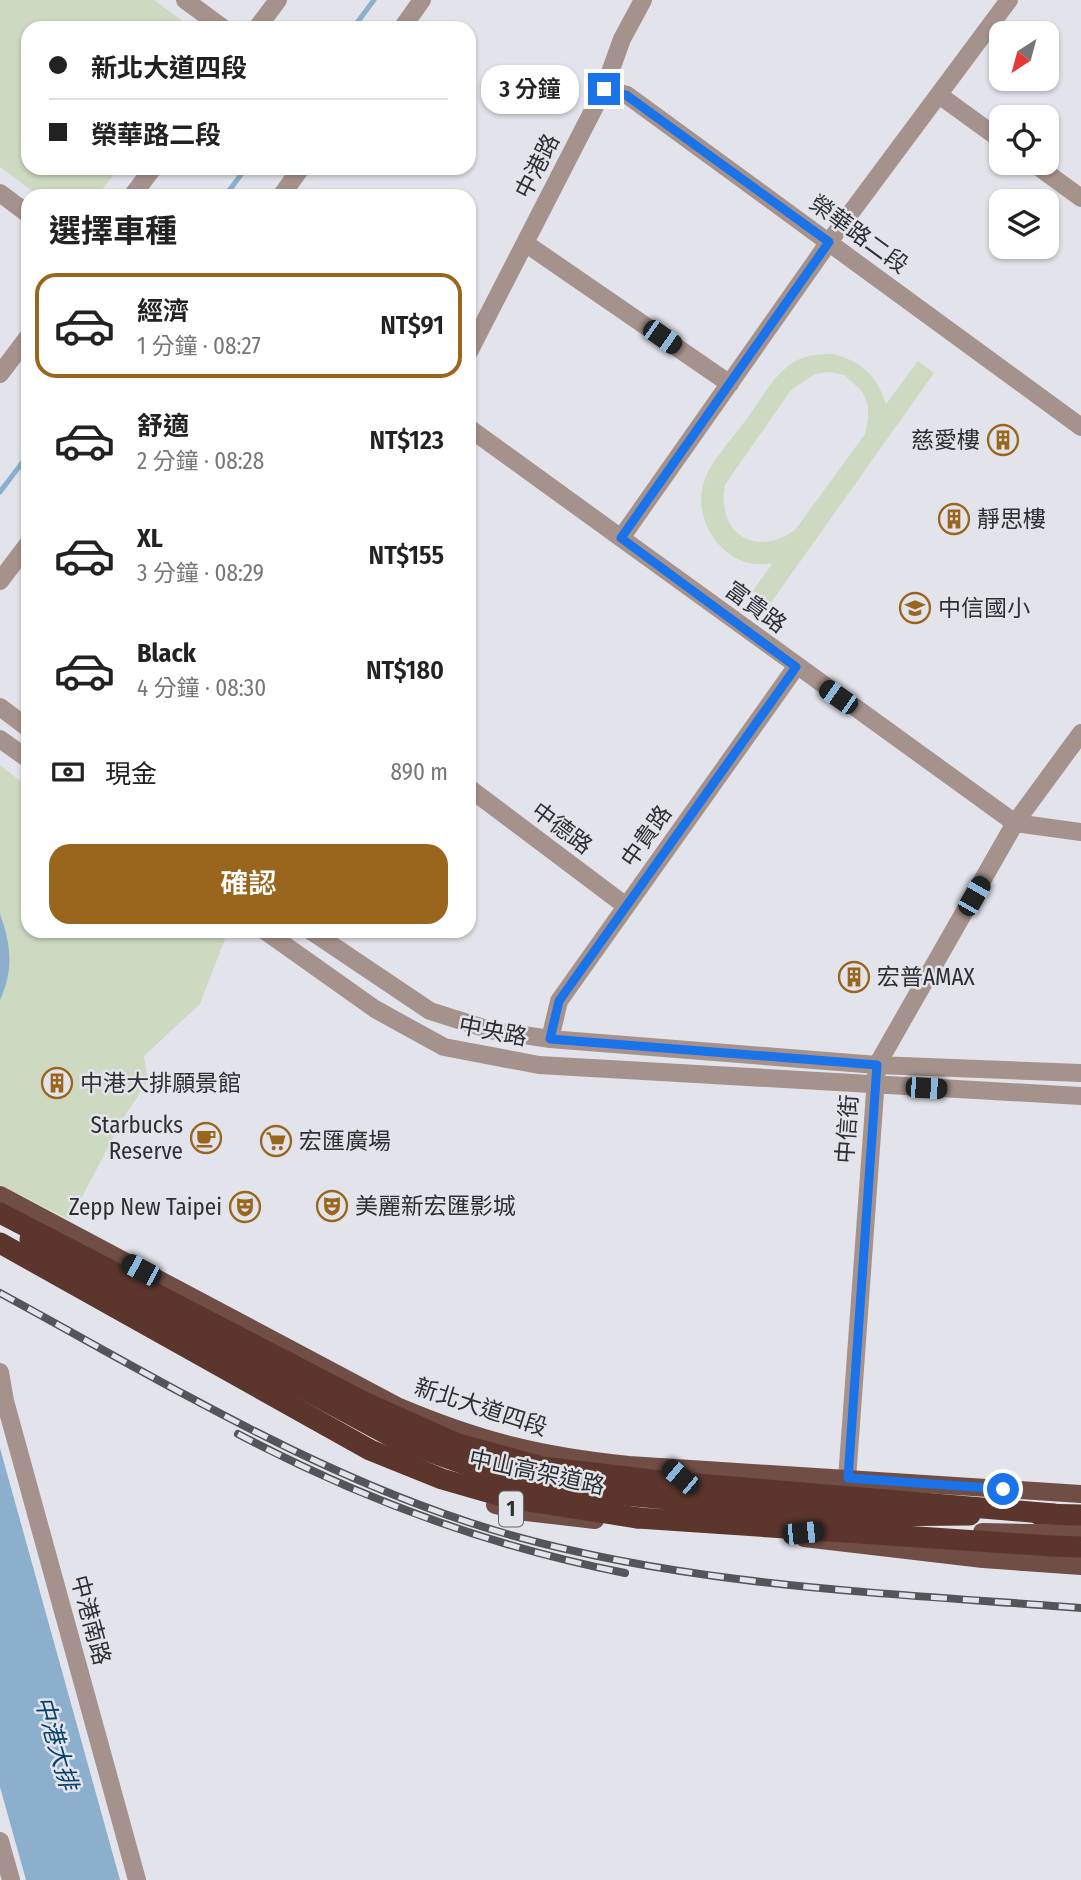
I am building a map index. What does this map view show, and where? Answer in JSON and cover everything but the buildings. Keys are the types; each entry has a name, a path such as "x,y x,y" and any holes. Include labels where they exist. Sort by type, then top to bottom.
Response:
{"highway":[{"name":"中山高架道路","path":"0,1213 364,1402 422,1429 491,1454 542,1467 660,1481 1081,1515"},
{"path":"0,1223 400,1441 507,1479 599,1493 866,1516 1054,1514"},
{"name":"中山高架道路","path":"0,1243 370,1450 442,1479 508,1498 638,1518 937,1541 1081,1548"}],"main road":[{"name":"新北大道四段","path":"0,1195 363,1388 448,1427 555,1457 1081,1494"},
{"name":"1","path":"0,1254 360,1453 405,1474 483,1502 526,1512 783,1535 1081,1534"},
{"path":"668,1467 680,1477 683,1492 678,1511 669,1525"},
{"name":"1","path":"841,1536 1081,1566"}],"street":[{"path":"185,0 214,21"},
{"path":"262,21 278,0"},
{"path":"407,21 422,0"},
{"name":"中港路","path":"476,338 604,89 622,39 643,0"},
{"path":"621,538 829,242 1009,0"},
{"name":"榮華路二段","path":"604,89 626,95 1081,427"},
{"path":"939,95 989,131"},
{"path":"1049,175 1081,198"},
{"path":"0,193 21,209"},
{"path":"525,243 730,384"},
{"path":"0,374 21,346"},
{"name":"富貴路","path":"476,433 1015,824"},
{"path":"0,581 21,553"},
{"name":"中貴路","path":"550,1039 559,1001 796,667"},
{"path":"0,708 21,723"},
{"name":"中信街","path":"841,1536 848,1478 877,1065 1015,824 1081,733"},
{"path":"0,739 21,754"},
{"name":"中德路","path":"476,793 626,906"},
{"path":"1015,824 1081,832"},
{"name":"中央路","path":"275,938 375,1009 444,1047 539,1065 1081,1096"},
{"name":"中央路","path":"321,938 430,1011 490,1030 550,1039 877,1065 1081,1073"},
{"name":"中港南路","path":"0,1372 9,1414 137,1880"},
{"path":"0,1840 11,1880"}],"green space":[{"path":"0,0 154,0 182,21 21,21 21,175 114,175 102,189 30,189 0,167"},
{"path":"833,354 852,361 867,371 878,385 886,404 918,361 934,373 770,604 753,591 772,564 744,562 729,554 720,545 706,524 702,512 703,486 716,459 779,374 802,358","holes":["829,372 844,375 862,391 868,405 865,434 795,530 766,542 753,541 742,536 733,528 727,517 725,485 791,390 815,374"]},
{"path":"0,765 21,782 21,938 225,939 200,1004 144,1056 148,1081 124,1117 70,1220 0,1185"}],"water":[{"path":"0,914 7,936 9,968 0,1000"},
{"path":"0,1448 120,1880 26,1880 0,1787"}],"waterway":[{"name":"中港大排","path":"358,21 374,0"},
{"name":"中港大排","path":"230,189 241,175"},
{"name":"中港大排","path":"0,492 21,464"}],"railway":[{"path":"0,1293 185,1395 310,1458 374,1487 507,1534 577,1552 720,1577 864,1592 1081,1608"},
{"path":"238,1434 284,1458 426,1518 524,1549 625,1573"}],"place":[{"name":"慈愛樓","path":"1003,440"},
{"name":"靜思樓","path":"954,519"},
{"name":"中信國小","path":"915,608"},
{"name":"宏普AMAX","path":"854,977"},
{"name":"中港大排願景館","path":"57,1083"},
{"name":"Starbucks Reserve","path":"206,1138"},
{"name":"宏匯廣場","path":"276,1141"},
{"name":"美麗新宏匯影城","path":"332,1206"},
{"name":"Zepp New Taipei","path":"245,1207"}],"route":[{"path":"604,89 626,95 829,242 621,538 796,667 559,1001 550,1039 877,1065 848,1478 1003,1489"}]}
